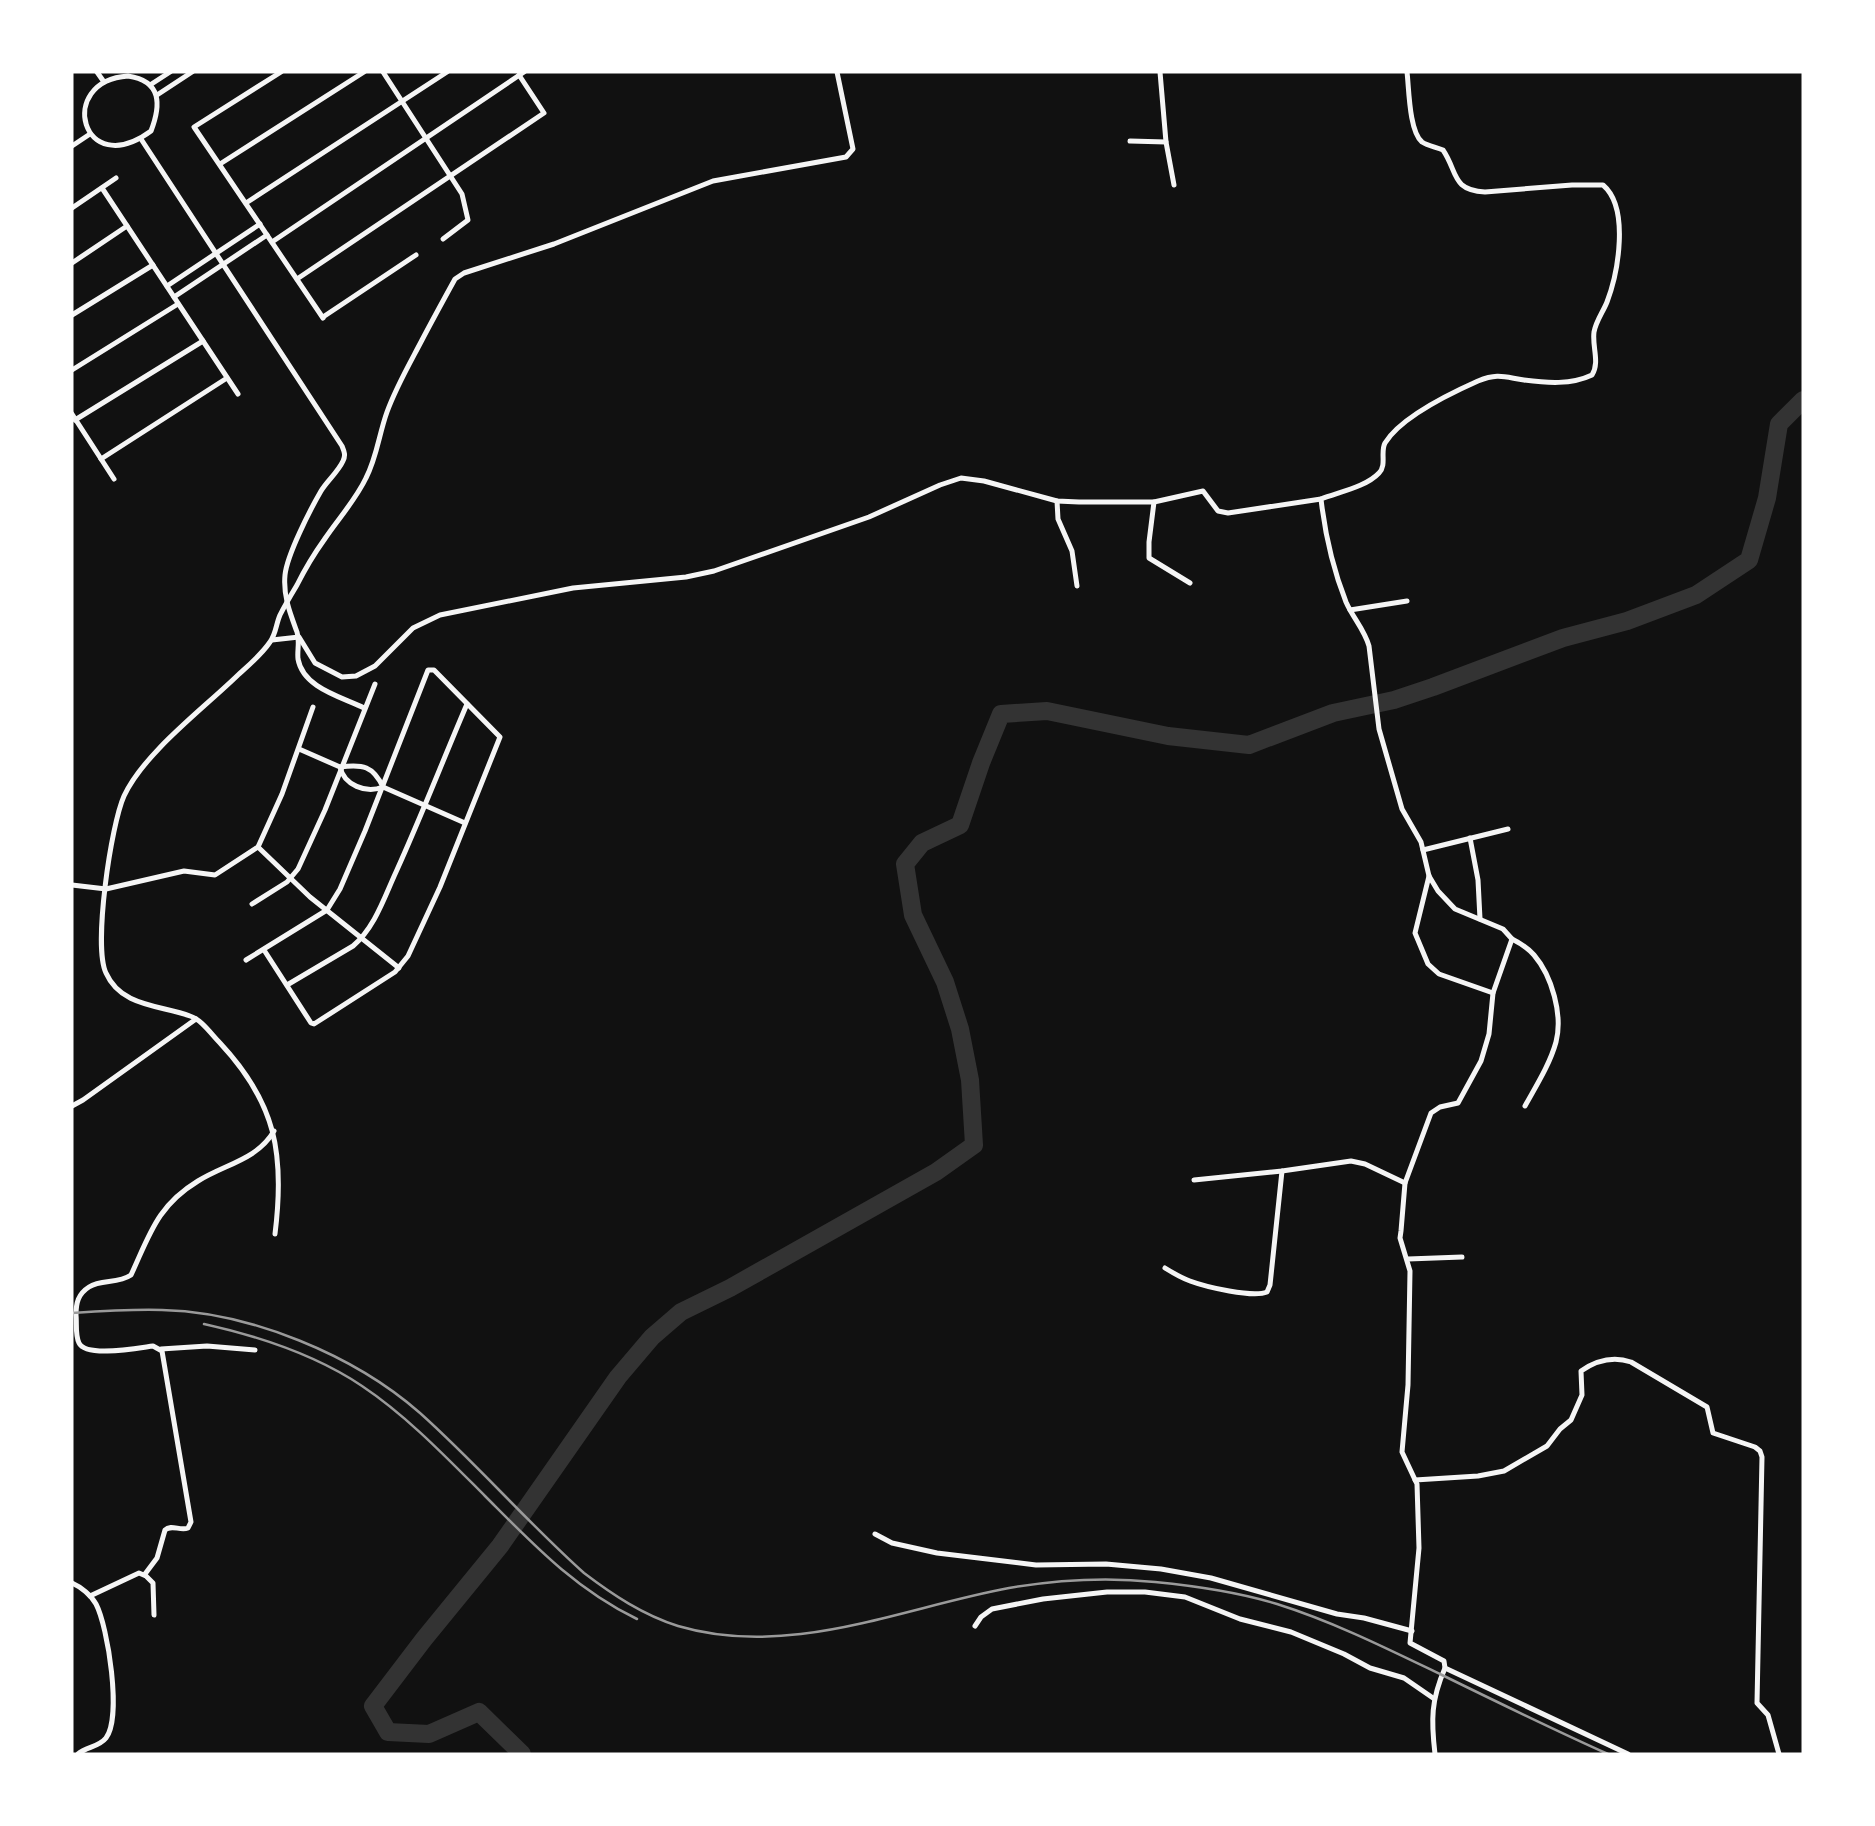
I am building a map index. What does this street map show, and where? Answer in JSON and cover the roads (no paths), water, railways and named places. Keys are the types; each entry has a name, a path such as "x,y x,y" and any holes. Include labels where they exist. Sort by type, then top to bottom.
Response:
{"street":[{"path":"97,72 104,82"},
{"path":"150,85 170,72"},
{"path":"157,95 192,72"},
{"path":"281,72 194,127 323,317 416,255"},
{"path":"220,164 364,72"},
{"path":"383,72 462,194 468,220 443,239"},
{"path":"246,203 447,72"},
{"path":"275,1234 280,1182 274,1131 261,1101 238,1065 196,1019 144,1005 122,992 104,969 101,950 106,889 119,807 132,782 165,744 272,640 286,603 318,549 352,504 368,475 397,387 455,279 464,273 554,244 713,181 846,157 853,149 852,137 837,72"},
{"path":"1160,72 1166,142 1174,185"},
{"path":"141,139 345,453 344,460 321,492 289,556 285,580 286,603 299,637 315,663 335,674 353,677 375,666 413,628 440,615 573,588 685,577 714,571 869,517 951,481 970,478 1057,500 1154,502 1203,491 1218,511 1228,513 1321,499 1377,475 1383,467 1384,445 1396,430 1425,409 1478,381 1500,375 1529,381 1575,382 1592,375 1597,362 1593,349 1595,329 1607,303 1615,274 1617,210 1607,188 1600,185 1572,185 1485,192 1463,187 1451,170 1443,150 1420,141 1416,134 1407,72"},
{"path":"272,242 521,73 544,113 297,279"},
{"path":"116,77 141,78 157,95 158,107 151,131 141,139 114,146 99,142 90,134 85,124 85,109 90,95 104,82 116,77"},
{"path":"72,146 90,134"},
{"path":"1130,141 1166,142"},
{"path":"72,208 116,178"},
{"path":"102,188 238,394"},
{"path":"167,286 260,224"},
{"path":"72,264 127,226"},
{"path":"174,297 267,235"},
{"path":"72,316 153,265"},
{"path":"72,370 178,304"},
{"path":"114,479 74,417 203,341"},
{"path":"101,459 227,378"},
{"path":"1321,499 1329,548 1350,610 1366,635 1379,729 1402,809 1421,841 1429,876 1451,906 1508,933 1531,952 1552,990 1558,1020 1553,1051 1525,1106"},
{"path":"1057,500 1058,519 1072,551 1077,586"},
{"path":"1154,502 1149,558 1190,583"},
{"path":"1350,610 1407,601"},
{"path":"272,640 299,637"},
{"path":"299,637 298,659 308,677 325,690 365,708"},
{"path":"246,960 327,910 340,889 430,670 434,670 500,737 424,924 408,956 399,968 314,1024 264,950"},
{"path":"252,904 287,882 298,869 375,684"},
{"path":"287,985 362,938 385,897 467,704"},
{"path":"72,885 106,889 184,871 215,875 258,847 282,794 313,707"},
{"path":"299,749 341,767 369,769 376,774 383,787 465,823"},
{"path":"341,767 342,775 355,785 372,790 383,787"},
{"path":"1423,850 1508,829"},
{"path":"1470,838 1478,880 1480,919"},
{"path":"258,847 289,878 399,968"},
{"path":"1429,876 1415,933 1428,964 1439,974 1493,993"},
{"path":"1435,1754 1433,1698 1445,1668 1444,1661 1410,1643 1419,1548 1415,1480 1402,1452 1410,1338 1410,1271 1400,1238 1405,1183 1431,1113 1440,1107 1458,1102 1477,1070 1489,1034 1493,993 1512,939"},
{"path":"72,1106 196,1019"},
{"path":"255,1350 206,1346 161,1349 153,1346 95,1351 83,1348 78,1342 76,1305 80,1294 92,1285 122,1281 131,1275 158,1216 174,1199 198,1181 266,1145 274,1131"},
{"path":"1194,1180 1357,1161 1405,1183"},
{"path":"1165,1268 1196,1283 1248,1294 1267,1292 1270,1285 1282,1171"},
{"path":"1408,1259 1462,1257"},
{"path":"145,1574 157,1558 164,1530 171,1527 183,1530 188,1528 191,1522 161,1349"},
{"path":"1415,1480 1492,1474 1514,1466 1547,1446 1571,1420 1582,1395 1581,1371 1608,1359 1617,1358 1631,1362 1707,1408 1713,1433 1755,1447 1762,1457 1757,1703 1768,1715 1779,1754"},
{"path":"875,1534 892,1543 937,1553 1036,1565 1107,1564 1161,1569 1210,1578 1337,1615 1370,1619 1412,1631"},
{"path":"90,1596 139,1573 145,1574 153,1583 154,1615"},
{"path":"72,1583 90,1596 100,1615 111,1661 113,1690 108,1736 104,1741 78,1754"},
{"path":"975,1626 981,1617 992,1609 1044,1600 1107,1592 1145,1592 1185,1597 1240,1619 1291,1632 1370,1668 1404,1678 1433,1698"},
{"path":"1445,1668 1628,1754"}],"waterway":[{"path":"522,1754 479,1712 429,1734 388,1732 373,1706 500,1546 618,1377 652,1337 681,1312 730,1288 936,1172 974,1145 970,1080 960,1029 945,982 913,915 905,864 922,843 960,825 1001,714 1047,711 1168,736 1249,745 1333,713 1394,700 1563,638 1627,621 1696,595 1749,560 1767,498 1779,424 1803,400"}],"railway":[{"path":"72,1313 140,1310 196,1313 265,1328 333,1355 394,1392 420,1413 584,1573 629,1604 678,1626 720,1635 761,1637 803,1634 886,1618 1009,1588 1045,1583 1119,1580 1201,1588 1277,1604 1340,1628 1608,1754"},
{"path":"204,1324 286,1348 326,1365 362,1386 395,1410 426,1438 574,1580 637,1619"}]}
